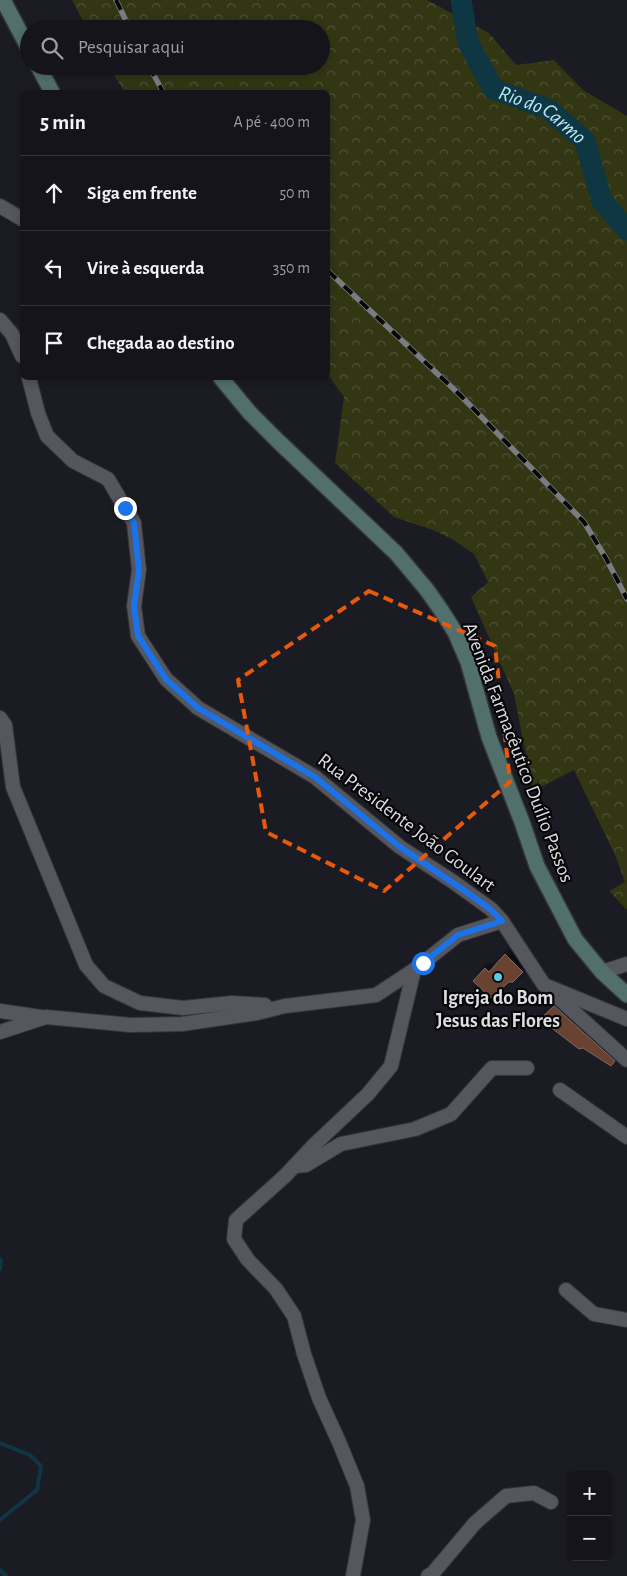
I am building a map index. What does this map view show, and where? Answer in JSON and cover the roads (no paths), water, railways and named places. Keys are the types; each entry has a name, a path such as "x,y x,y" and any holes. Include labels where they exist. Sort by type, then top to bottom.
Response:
{"main road":[{"path":"3,0 20,32"},
{"path":"43,75 51,90"},
{"name":"Avenida Farmacêutico Duílio Passos","path":"223,380 250,413 279,442 396,553 441,610 455,632 468,662 487,730 522,822 536,866 575,939 602,972 627,995"}],"street":[{"path":"0,206 20,218"},
{"path":"0,320 12,334 20,352"},
{"name":"Rua Presidente João Goulart","path":"30,380 38,413 47,436 73,461 108,479 134,523 139,570 134,606 138,636 166,679 198,708 315,777 400,847 490,909 502,921 544,985 627,1060"},
{"path":"0,718 5,725 13,787 86,965 104,986 140,1003 183,1008 232,1003 285,1006"},
{"path":"0,1011 131,1025 182,1024 285,1006 376,995 414,970 458,935 502,921"},
{"path":"602,972 627,964"},
{"path":"353,1576 363,1520 357,1486 319,1398 304,1354 294,1316 276,1289 248,1260 234,1239 236,1220 368,1094 391,1066 414,970"},
{"path":"544,985 627,1019"},
{"path":"0,1032 46,1017"},
{"path":"294,1166 306,1165 341,1144 415,1129 451,1114 492,1068 527,1068"},
{"path":"560,1090 627,1137"},
{"path":"566,1290 594,1314 627,1320"},
{"path":"428,1576 433,1573 475,1523 506,1496 534,1493 551,1502"}],"waterway":[{"name":"Rio do Carmo","path":"461,0 468,42 493,89 548,109 585,141 602,201 627,230"},
{"path":"0,1259 0,1269"},
{"path":"0,1443 30,1455 41,1466 37,1490 0,1520"},
{"path":"0,1570 6,1576"}],"railway":[{"path":"116,0 126,20"},
{"path":"154,75 162,90"},
{"path":"330,273 460,395 584,522 607,560 627,599"}],"place":[{"name":"Igreja do Bom Jesus das Flores","path":"498,977"}]}
